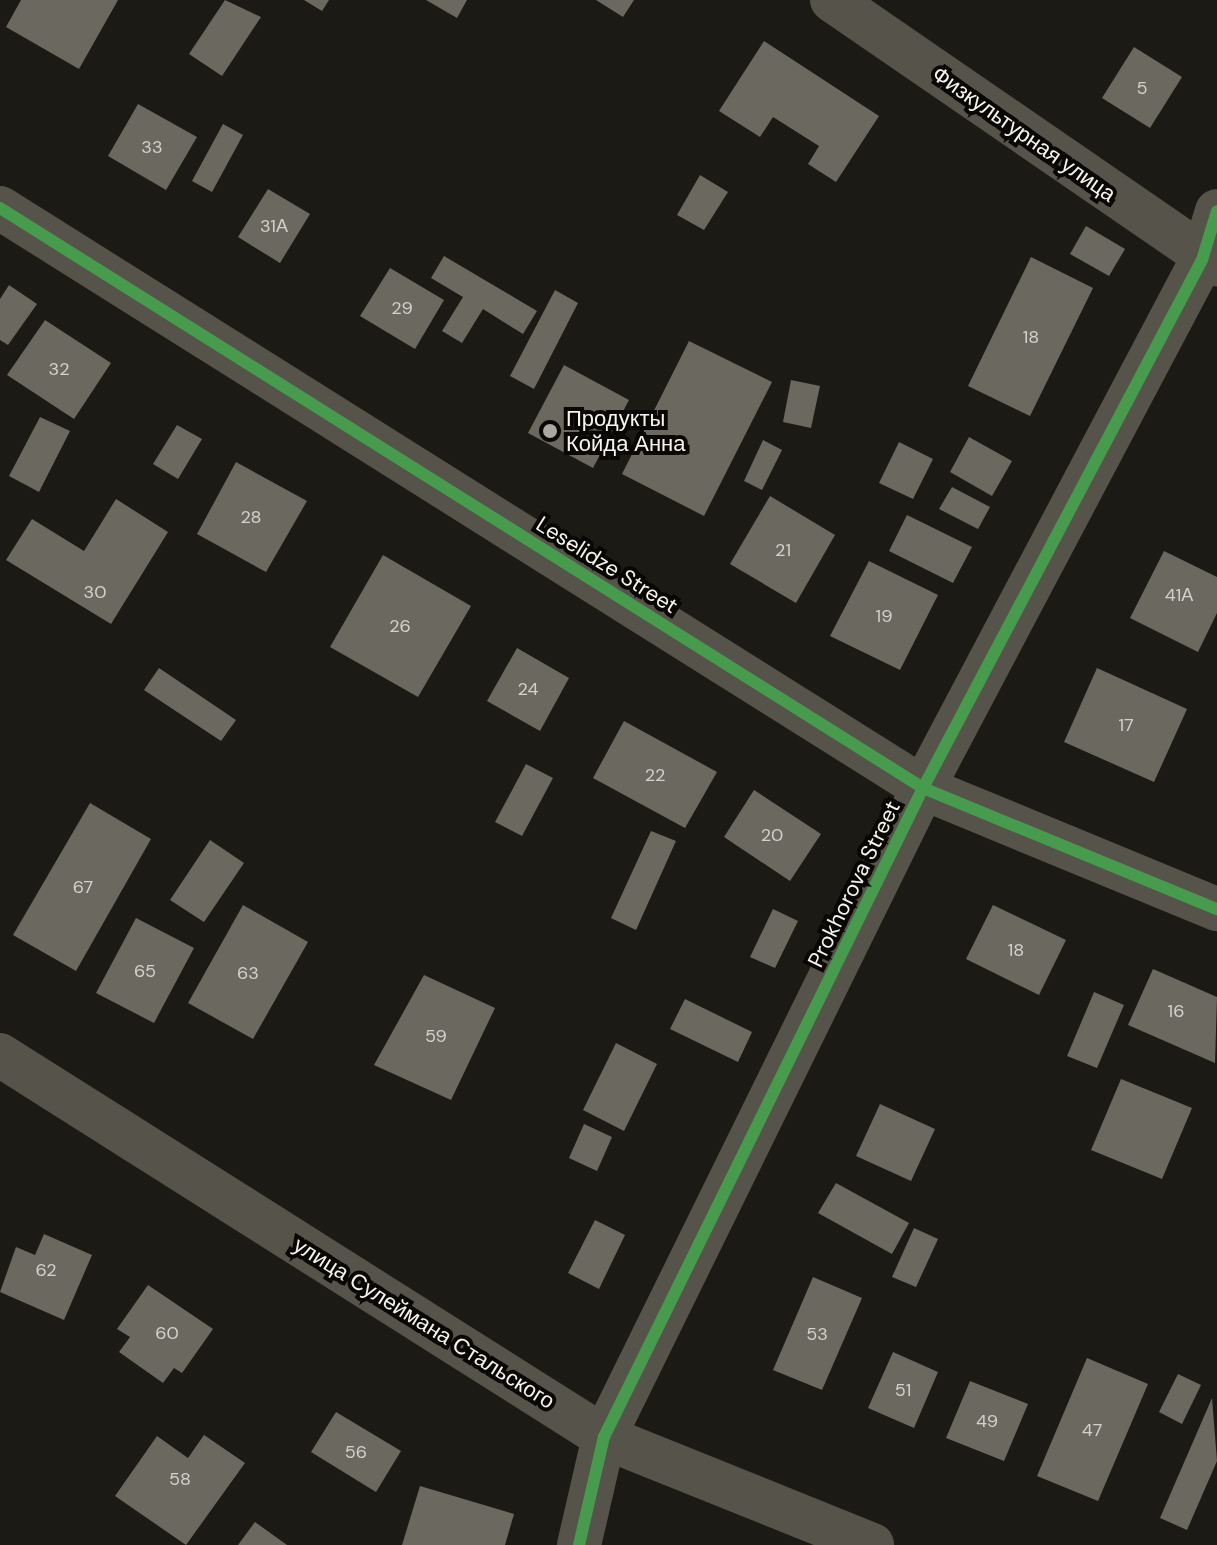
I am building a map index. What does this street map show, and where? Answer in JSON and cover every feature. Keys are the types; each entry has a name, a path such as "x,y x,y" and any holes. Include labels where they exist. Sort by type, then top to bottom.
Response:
{"street":[{"name":"Физкультурная улица","path":"832,0 1210,263"},
{"name":"Leselidze Street","path":"0,208 923,788 1217,909"},
{"name":"Prokhorova Street","path":"579,1545 604,1437 923,788 1210,263 1217,211"},
{"name":"улица Сулеймана Стальского","path":"0,1055 604,1437 872,1545"}],"building":[{"path":"21,0 118,0 79,69 6,27"},
{"path":"225,0 261,17 222,76 189,54"},
{"path":"304,0 329,0 322,11"},
{"path":"426,0 467,0 457,18"},
{"path":"596,0 634,0 623,17"},
{"path":"764,41 879,116 836,182 808,164 819,146 773,117 760,137 719,111"},
{"path":"1134,47 1182,77 1150,128 1102,98"},
{"path":"138,104 197,137 166,190 108,156"},
{"path":"223,124 243,135 212,192 192,181"},
{"path":"700,175 728,192 704,230 677,215"},
{"path":"268,189 310,214 280,263 238,237"},
{"path":"1086,226 1125,249 1109,276 1070,254"},
{"path":"444,256 537,311 523,334 483,309 462,343 442,331 463,297 431,278"},
{"path":"1031,257 1093,288 1030,416 968,386"},
{"path":"390,268 444,300 415,349 360,316"},
{"path":"9,285 37,304 8,345 0,340 0,299"},
{"path":"555,290 578,303 534,389 510,376"},
{"path":"45,320 111,363 74,419 7,375"},
{"path":"689,341 772,382 704,516 622,474"},
{"path":"564,365 629,400 593,468 528,433"},
{"path":"791,380 820,386 811,428 783,422"},
{"path":"40,417 70,431 39,492 9,476"},
{"path":"177,425 202,439 178,479 153,464"},
{"path":"969,437 1012,461 992,496 950,472"},
{"path":"763,440 782,450 762,490 744,481"},
{"path":"899,442 933,459 913,499 879,483"},
{"path":"236,462 307,501 266,572 197,534"},
{"path":"952,487 990,507 978,529 939,509"},
{"path":"770,496 835,535 796,603 730,564"},
{"path":"116,499 168,532 111,624 6,560 32,519 84,551"},
{"path":"907,515 972,547 953,583 889,551"},
{"path":"1164,551 1217,577 1217,613 1198,652 1130,618"},
{"path":"383,555 471,606 418,697 330,647"},
{"path":"869,561 938,595 900,670 830,636"},
{"path":"517,648 569,678 540,731 487,701"},
{"path":"159,668 236,720 221,741 144,690"},
{"path":"1097,668 1187,709 1154,782 1064,742"},
{"path":"624,721 717,772 685,828 593,778"},
{"path":"526,764 553,778 522,836 495,822"},
{"path":"754,790 821,834 790,881 724,837"},
{"path":"90,803 151,839 76,971 13,935"},
{"path":"651,831 676,841 636,930 611,918"},
{"path":"210,840 244,863 204,922 170,900"},
{"path":"243,905 308,942 253,1039 188,1003"},
{"path":"993,905 1066,940 1039,995 966,959"},
{"path":"773,909 798,921 775,968 750,957"},
{"path":"136,918 194,948 154,1023 96,993"},
{"path":"1153,969 1217,997 1215,1063 1128,1025"},
{"path":"424,975 495,1008 451,1100 374,1065"},
{"path":"1094,992 1124,1005 1097,1068 1067,1056"},
{"path":"685,999 752,1032 738,1062 670,1029"},
{"path":"616,1043 657,1064 624,1131 583,1110"},
{"path":"1121,1079 1192,1108 1162,1179 1091,1150"},
{"path":"880,1104 935,1129 911,1181 856,1156"},
{"path":"584,1124 612,1137 597,1171 569,1158"},
{"path":"836,1183 909,1223 892,1254 818,1213"},
{"path":"595,1220 625,1235 599,1289 568,1273"},
{"path":"914,1228 938,1239 916,1287 892,1277"},
{"path":"44,1234 92,1255 64,1320 0,1292 16,1247 35,1255"},
{"path":"813,1277 862,1298 822,1390 773,1370"},
{"path":"148,1285 213,1329 182,1373 174,1368 163,1383 119,1352 130,1337 117,1329"},
{"path":"893,1352 938,1372 914,1428 868,1408"},
{"path":"1087,1358 1148,1384 1098,1501 1037,1476"},
{"path":"1178,1374 1201,1385 1182,1424 1159,1412"},
{"path":"970,1381 1028,1404 1004,1461 946,1438"},
{"path":"1212,1398 1217,1461 1187,1530 1160,1518"},
{"path":"336,1412 401,1451 376,1492 311,1452"},
{"path":"204,1435 245,1463 186,1545 115,1496 157,1436 188,1458"},
{"path":"420,1486 514,1514 505,1545 402,1545"},
{"path":"255,1522 287,1545 238,1545"}],"cycle path":[{"path":"0,208 923,788 1217,909"},
{"path":"579,1545 604,1437 923,788 1202,260 1217,211"}],"place":[{"name":"Продукты Койда Анна","path":"550,431"}]}
